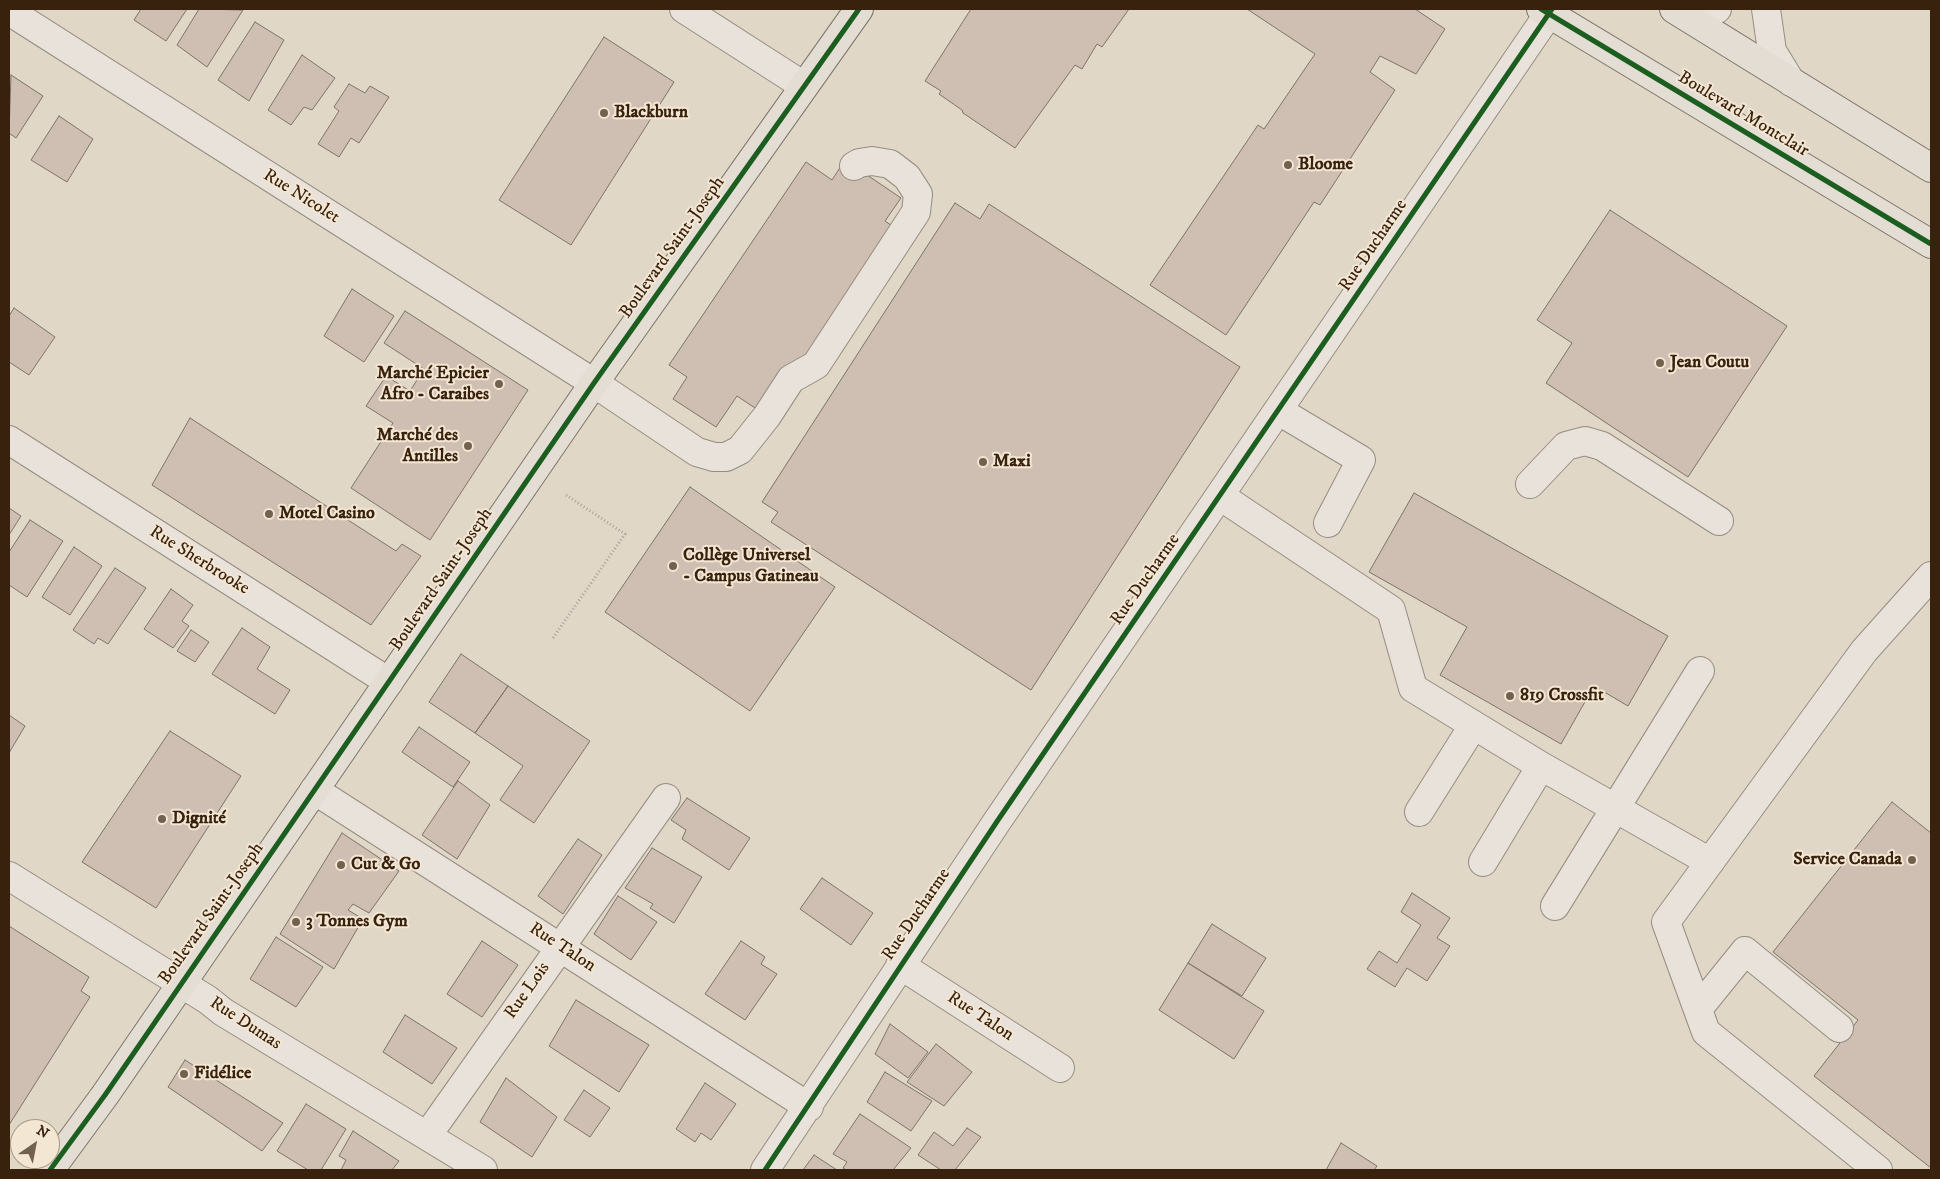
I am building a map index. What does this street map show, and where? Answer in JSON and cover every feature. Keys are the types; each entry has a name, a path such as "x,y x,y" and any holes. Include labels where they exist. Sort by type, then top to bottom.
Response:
{"main road":[{"name":"Boulevard Saint-Joseph","path":"50,1170 594,383 859,9"},
{"name":"Boulevard Montclair","path":"1547,10 1931,244"},
{"path":"1678,11 1931,168"}],"street":[{"path":"684,9 804,86"},
{"path":"1678,11 1717,9"},
{"path":"1766,9 1772,50 1790,82"},
{"name":"Rue Ducharme","path":"765,1170 900,965 1279,411 1547,10"},
{"name":"Rue Nicolet","path":"9,11 594,383 697,452 714,458 726,457 740,450 767,416 791,379 816,365 916,212 918,194 902,172 890,164 872,161 854,166"},
{"path":"1279,411 1361,460 1328,522"},
{"name":"Rue Sherbrooke","path":"9,440 389,682"},
{"path":"1530,484 1566,446 1585,441 1602,446 1719,520"},
{"path":"1220,496 1391,610 1413,688 1541,766 1710,862"},
{"path":"1878,1170 1706,1032 1666,922 1864,651 1931,576"},
{"path":"1554,906 1700,671"},
{"path":"1419,812 1473,726"},
{"path":"1483,862 1541,766"},
{"name":"Rue Talon","path":"314,790 808,1107"},
{"name":"Rue Lois","path":"427,1136 666,798"},
{"name":"Rue Dumas","path":"9,876 208,1000 223,1012 483,1170"},
{"path":"1698,1009 1745,951 1839,1028"},
{"name":"Rue Talon","path":"900,965 1060,1068"}],"path":[{"path":"553,638 625,534 566,495"}],"building":[{"path":"141,9 187,9 166,41 134,20"},
{"path":"199,9 243,10 207,67 177,45"},
{"path":"971,9 1129,9 1102,47 1097,44 1082,69 1075,65 1015,148 963,113 962,110 939,94 941,91 925,81"},
{"name":"Bloome","path":"1247,9 1415,9 1445,29 1416,74 1380,56 1370,72 1395,90 1320,205 1314,202 1226,335 1150,285 1258,125 1264,129 1315,54"},
{"path":"255,22 284,40 249,101 218,80"},
{"name":"Blackburn","path":"604,37 674,82 571,245 499,200"},
{"path":"302,55 335,78 312,110 304,107 291,125 268,110"},
{"path":"11,75 43,96 16,138 9,133"},
{"path":"349,84 365,93 370,86 389,97 359,143 351,138 339,157 318,144 339,111 334,107"},
{"path":"59,116 93,139 67,182 31,160"},
{"path":"845,160 901,198 885,221 904,234 767,416 737,396 716,427 673,399 687,377 669,365 806,162 832,180"},
{"name":"Maxi","path":"955,203 980,219 989,204 1240,367 1031,690 771,522 778,512 762,502"},
{"name":"Jean Coutu","path":"1610,210 1787,326 1688,477 1546,383 1572,343 1537,320"},
{"path":"352,289 394,316 364,362 324,336"},
{"path":"14,308 55,337 29,375 9,362 9,316"},
{"path":"405,311 528,390 430,540 351,488 393,423 366,406 386,376 410,391 424,369 384,343"},
{"name":"Motel Casino","path":"190,418 396,551 402,544 421,556 371,625 152,485"},
{"path":"690,487 835,587 750,711 605,612"},
{"path":"1414,493 1668,636 1628,706 1594,686 1561,744 1440,675 1467,627 1369,572"},
{"path":"9,508 21,516 9,535"},
{"path":"30,520 63,541 27,597 9,585 9,552"},
{"path":"74,547 102,566 70,615 42,597"},
{"path":"115,568 146,588 108,644 98,638 94,644 73,630"},
{"path":"171,589 193,605 182,621 189,626 173,648 144,629"},
{"path":"242,628 270,647 257,669 290,690 275,714 212,674"},
{"path":"191,630 209,642 195,662 177,651"},
{"path":"461,654 508,686 475,733 429,702"},
{"path":"508,686 590,741 534,823 500,800 523,766 475,733"},
{"path":"9,715 25,726 9,753"},
{"path":"419,727 470,762 453,787 402,752"},
{"name":"Dignité","path":"170,731 241,776 156,908 82,862"},
{"path":"458,781 490,805 457,859 422,835"},
{"path":"687,798 750,838 729,870 682,839 686,830 671,820"},
{"path":"1892,802 1931,833 1931,1168 1814,1076 1858,1020 1773,952"},
{"path":"342,833 399,871 369,913 353,904 348,910 363,919 334,969 280,934"},
{"path":"578,839 602,855 563,914 538,896"},
{"path":"652,848 702,877 674,923 650,908 653,904 625,888"},
{"path":"822,878 873,913 851,945 800,909"},
{"path":"1412,893 1450,918 1437,938 1450,946 1427,981 1407,968 1395,987 1367,969 1379,951 1397,963 1421,925 1401,912"},
{"path":"618,896 657,922 631,960 594,934"},
{"path":"1212,924 1266,958 1242,996 1188,963"},
{"path":"9,926 89,977 81,991 90,997 13,1119 10,1119 9,1125"},
{"path":"276,937 323,967 296,1007 250,979"},
{"path":"482,941 518,965 482,1017 447,994"},
{"path":"741,941 765,957 761,964 777,974 745,1020 705,994"},
{"path":"1188,963 1264,1011 1234,1059 1159,1010"},
{"path":"576,1000 649,1045 619,1092 549,1046"},
{"path":"405,1015 457,1048 432,1084 383,1052"},
{"path":"890,1024 928,1052 908,1078 875,1054"},
{"path":"936,1044 972,1072 944,1106 907,1082"},
{"path":"185,1060 283,1123 262,1151 168,1087"},
{"path":"885,1072 932,1101 911,1131 867,1102"},
{"path":"506,1078 557,1117 532,1157 480,1122"},
{"path":"705,1083 736,1104 711,1140 701,1133 695,1142 676,1129"},
{"path":"584,1090 610,1108 590,1137 564,1120"},
{"path":"306,1104 346,1129 321,1170 308,1170 277,1151"},
{"path":"860,1114 911,1148 893,1170 846,1170 843,1168 847,1162 833,1154"},
{"path":"967,1128 981,1137 955,1170 941,1170 918,1155 934,1132 953,1146"},
{"path":"353,1131 399,1161 392,1170 341,1170 346,1160 339,1156"},
{"path":"1341,1143 1377,1166 1374,1170 1326,1170"},
{"path":"814,1155 837,1170 803,1170"}],"cycle path":[{"path":"50,1170 105,1095 594,383 859,9"},
{"path":"1541,9 1931,244"},
{"path":"765,1170 998,820 1552,9"}],"place":[{"name":"Blackburn","path":"604,113"},
{"name":"Bloome","path":"1288,165"},
{"name":"Jean Coutu","path":"1660,363"},
{"name":"Marché Epicier Afro - Caraibes","path":"499,384"},
{"name":"Marché des Antilles","path":"468,446"},
{"name":"Maxi","path":"983,462"},
{"name":"Motel Casino","path":"269,514"},
{"name":"Collège Universel - Campus Gatineau","path":"673,566"},
{"name":"819 Crossfit","path":"1510,696"},
{"name":"Dignité","path":"162,819"},
{"name":"Service Canada","path":"1912,860"},
{"name":"Cut & Go","path":"341,865"},
{"name":"3 Tonnes Gym","path":"296,922"},
{"name":"Fidélice","path":"184,1074"}]}
